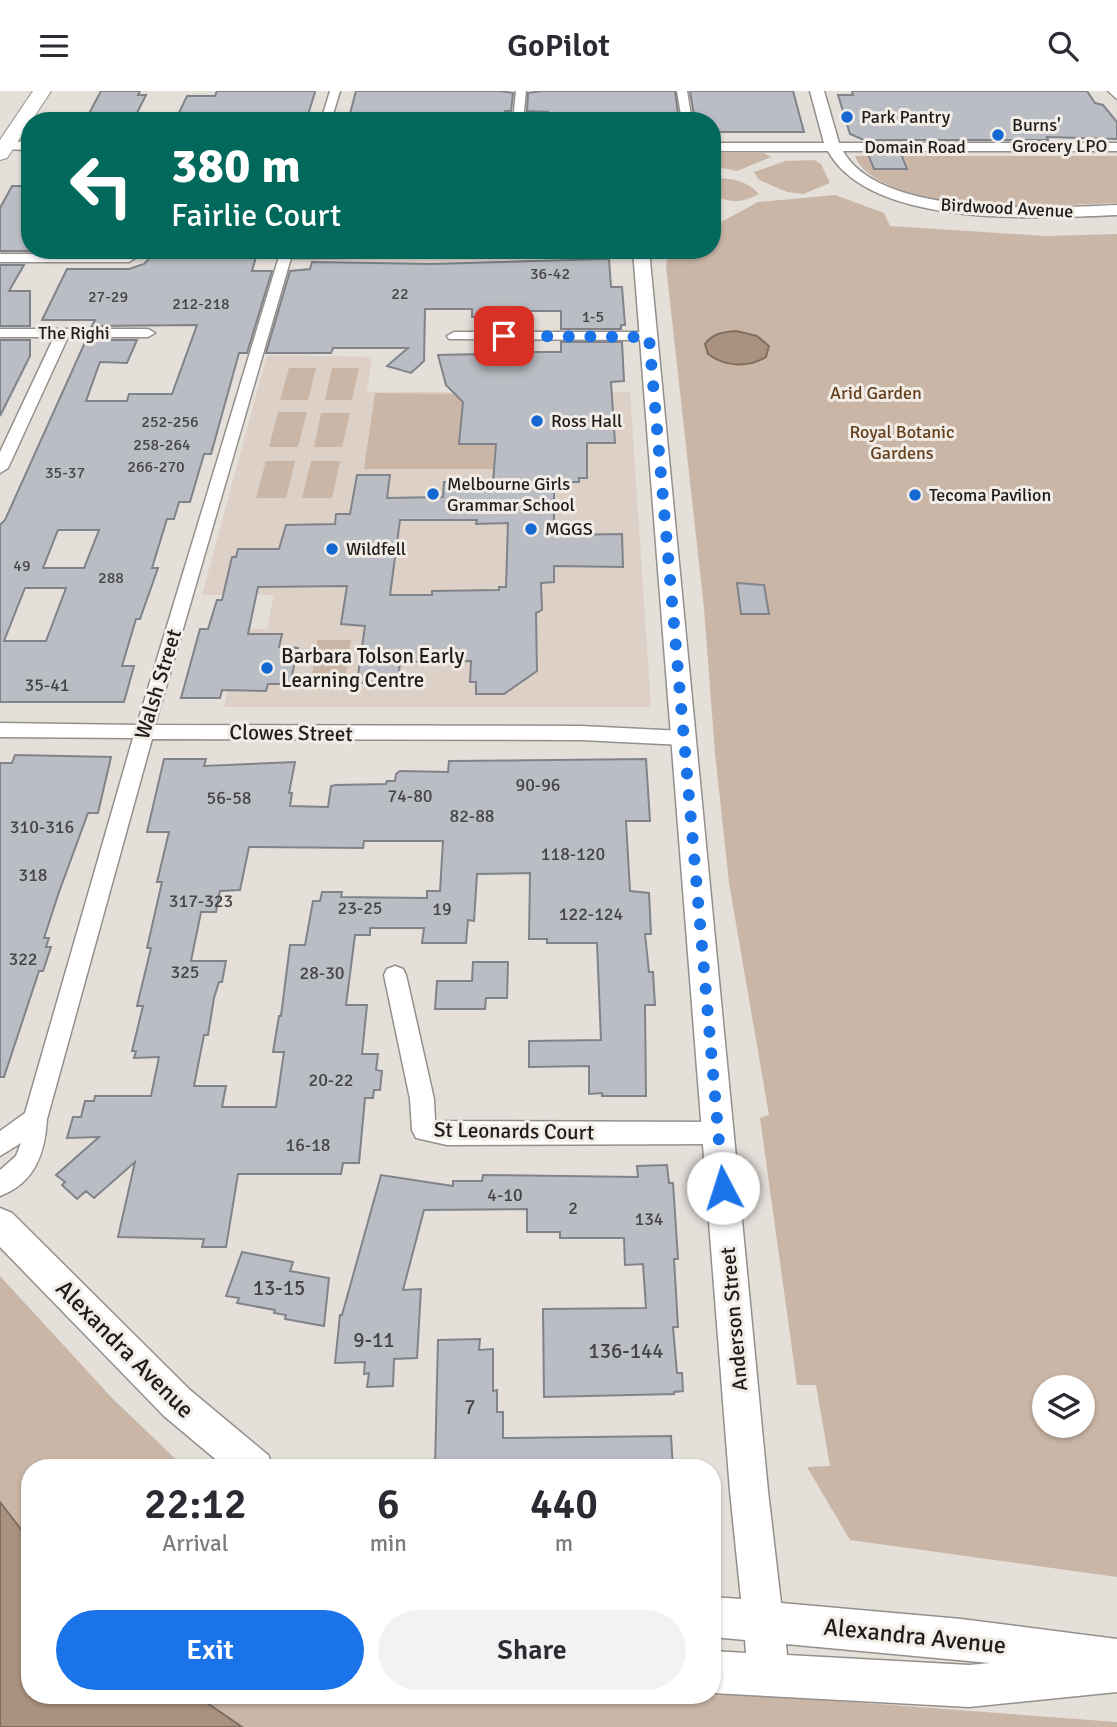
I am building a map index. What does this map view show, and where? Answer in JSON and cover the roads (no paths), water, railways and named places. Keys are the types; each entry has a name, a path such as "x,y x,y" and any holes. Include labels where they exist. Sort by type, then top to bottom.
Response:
{"highway":[{"path":"27,112 42,91"},
{"path":"2,148 21,121"}],"street":[{"path":"329,112 335,91"},
{"path":"520,112 521,91"},
{"path":"682,91 686,112"},
{"name":"Birdwood Avenue","path":"817,91 834,146 844,164 858,177 877,188 925,203 1035,213 1117,211"},
{"path":"1113,91 1117,96"},
{"path":"2,148 21,147"},
{"name":"Domain Road","path":"721,147 1117,147"},
{"path":"0,258 21,258"},
{"name":"Walsh Street","path":"0,1185 30,1160 36,1119 144,731 285,259"},
{"name":"Anderson Street","path":"642,259 749,1491 769,1675"},
{"name":"The Righi","path":"0,333 148,333"},
{"path":"0,468 63,333"},
{"path":"454,336 649,337"},
{"name":"Clowes Street","path":"0,730 309,734 683,731"},
{"name":"St Leonards Court","path":"395,975 422,1099 424,1130 447,1133 719,1133"},
{"path":"0,1146 36,1119"},
{"name":"Alexandra Avenue","path":"0,1224 177,1403 244,1459"},
{"name":"Alexandra Avenue","path":"721,1618 961,1639 1117,1659"},
{"name":"Alexandra Avenue","path":"721,1672 969,1686 1117,1671"}],"place":[{"name":"Park Pantry","path":"847,117"},
{"name":"Burns' Grocery LPO","path":"998,135"},
{"name":"Ross Hall","path":"537,421"},
{"name":"Melbourne Girls Grammar School","path":"433,494"},
{"name":"Tecoma Pavilion","path":"915,495"},
{"name":"MGGS","path":"531,529"},
{"name":"Wildfell","path":"332,549"},
{"name":"Barbara Tolson Early Learning Centre","path":"267,668"}],"park label":[{"name":"Arid Garden","path":"876,393"},
{"name":"Royal Botanic Gardens","path":"902,442"}]}
